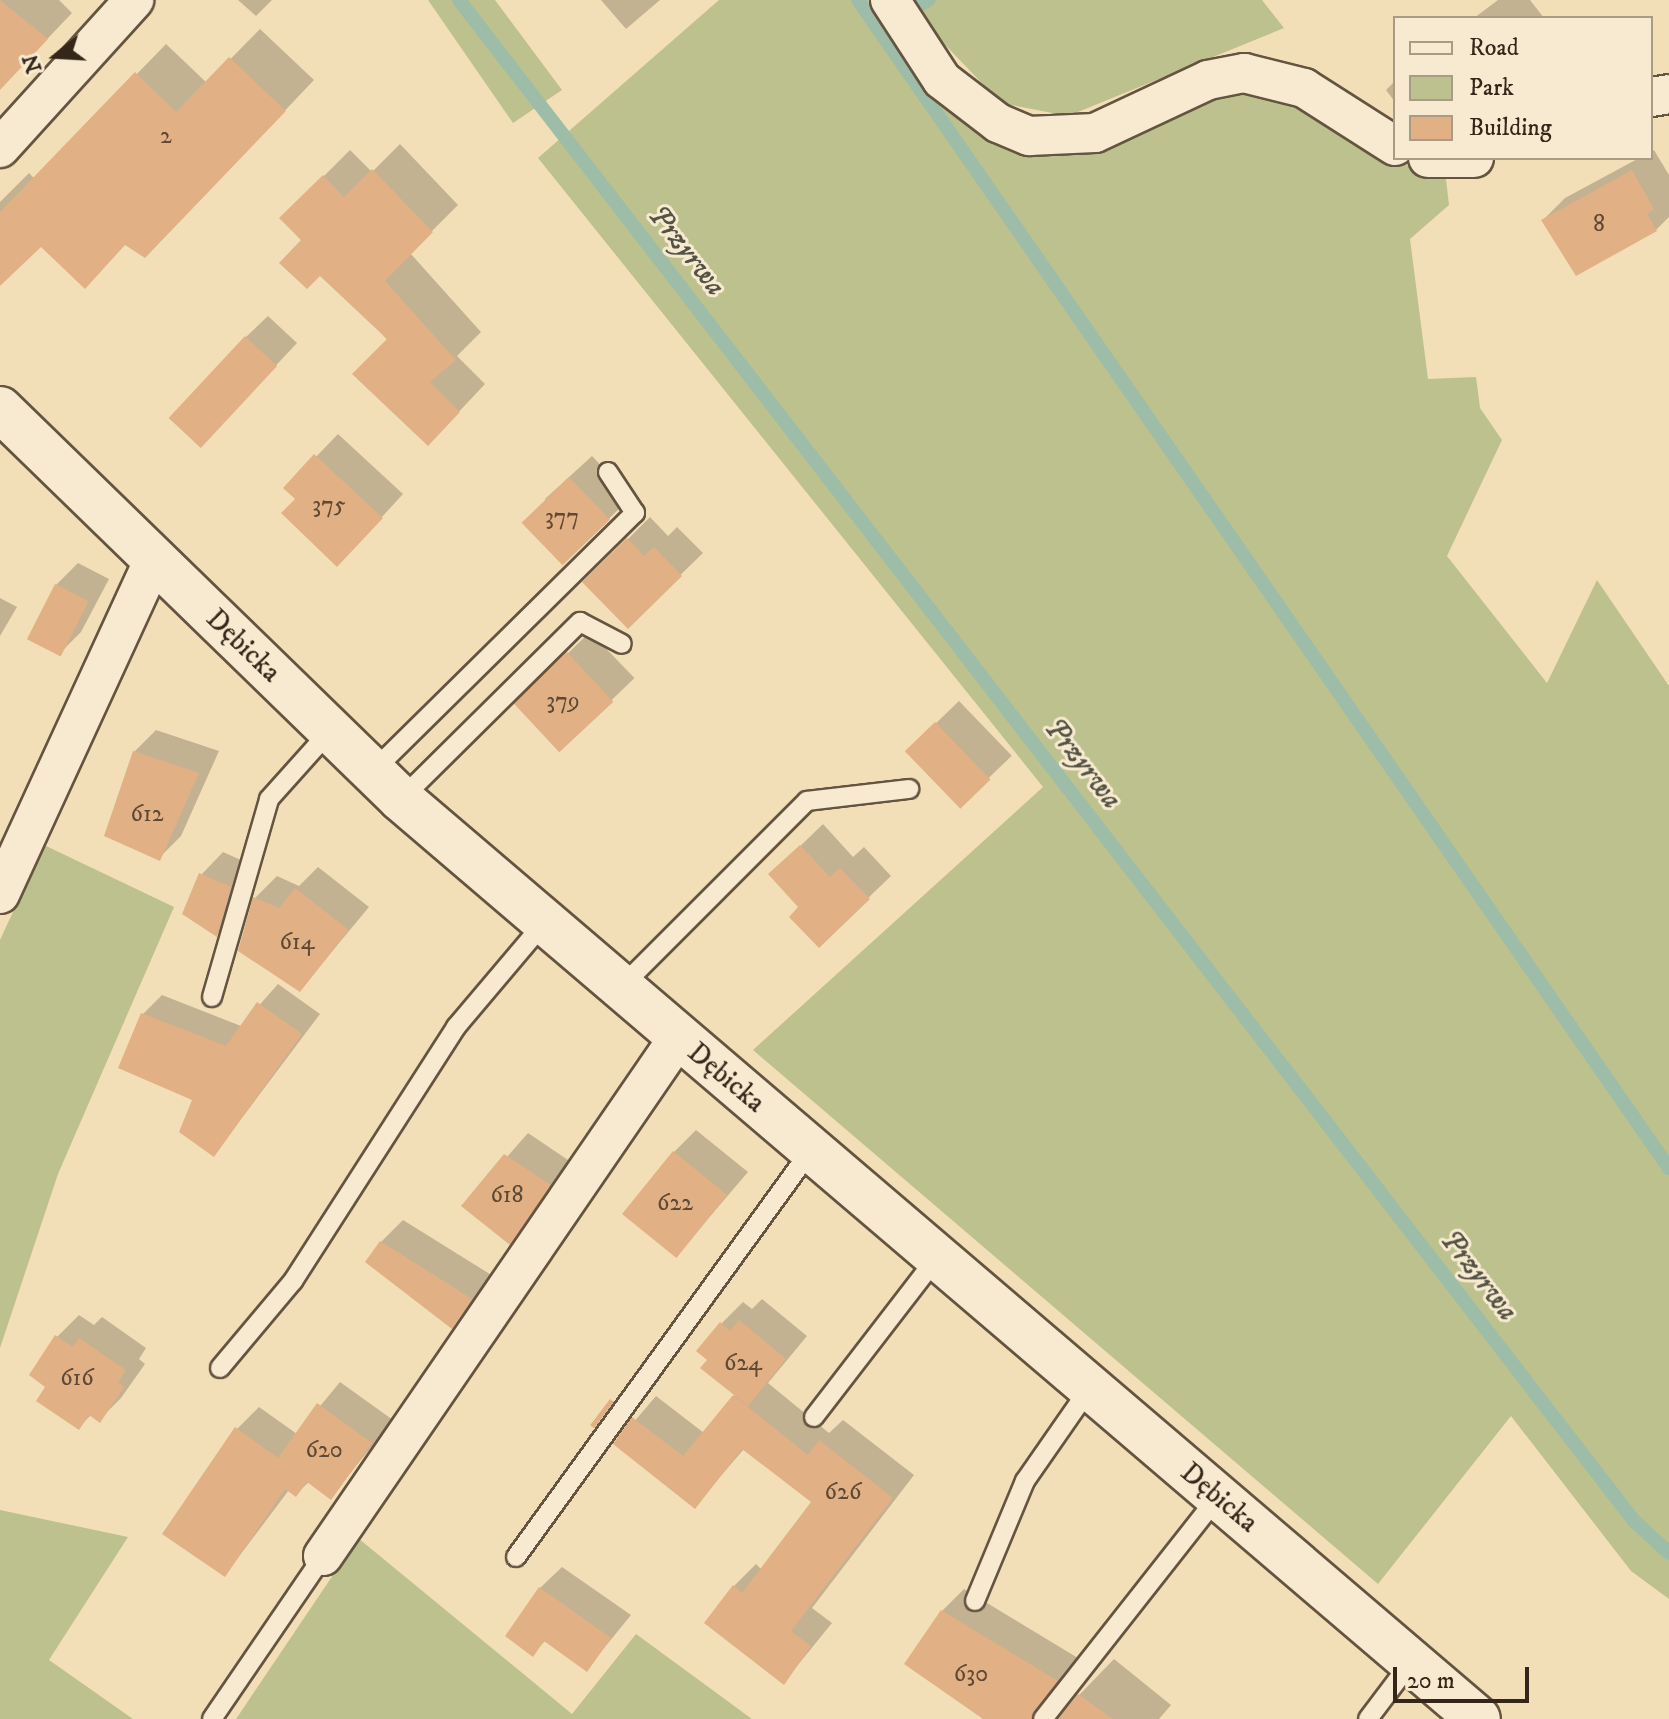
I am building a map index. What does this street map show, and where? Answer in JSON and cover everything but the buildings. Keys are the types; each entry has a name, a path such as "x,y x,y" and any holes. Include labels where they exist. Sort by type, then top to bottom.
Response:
{"street":[{"path":"0,148 134,0"},
{"path":"890,0 942,80 998,123 1029,136 1095,133 1208,80 1244,73 1304,88 1393,145"},
{"name":"Dębicka","path":"0,409 386,786 935,1260 1478,1719"},
{"path":"0,894 154,559"},
{"path":"323,1556 581,1170 678,1038"}],"lane":[{"path":"386,786 635,513 608,472"},
{"path":"386,786 580,622 622,644"},
{"path":"212,997 269,799 330,731"},
{"path":"620,987 807,801 909,789"},
{"path":"220,1368 293,1281 456,1027 544,923"},
{"path":"516,1557 811,1150"},
{"path":"814,1417 935,1260"},
{"path":"975,1601 1025,1481 1089,1389"},
{"path":"1043,1719 1218,1497"},
{"path":"212,1719 323,1556"},
{"path":"1368,1719 1411,1662"}],"green space":[{"path":"428,0 495,0 562,90 513,123"},
{"path":"719,0 876,0 983,136 1056,154 1094,149 1234,86 1285,91 1377,155 1446,179 1449,205 1410,239 1428,379 1476,377 1480,408 1502,440 1447,556 1547,683 1597,580 1669,686 1669,1599 1631,1571 1511,1416 1378,1584 753,1050 1043,787 538,158"},
{"path":"902,0 1262,0 1284,28 1068,116 1001,103"},
{"path":"44,845 174,907 58,1174 0,1348 0,940"},
{"path":"0,1510 128,1537 49,1660 133,1719 0,1719"},
{"path":"358,1538 572,1714 636,1634 752,1719 236,1719"}],"waterway":[{"name":"Przyrwa","path":"459,0 1634,1521 1669,1553"},
{"path":"858,0 1669,1168"},
{"path":"901,14 929,0"}]}
